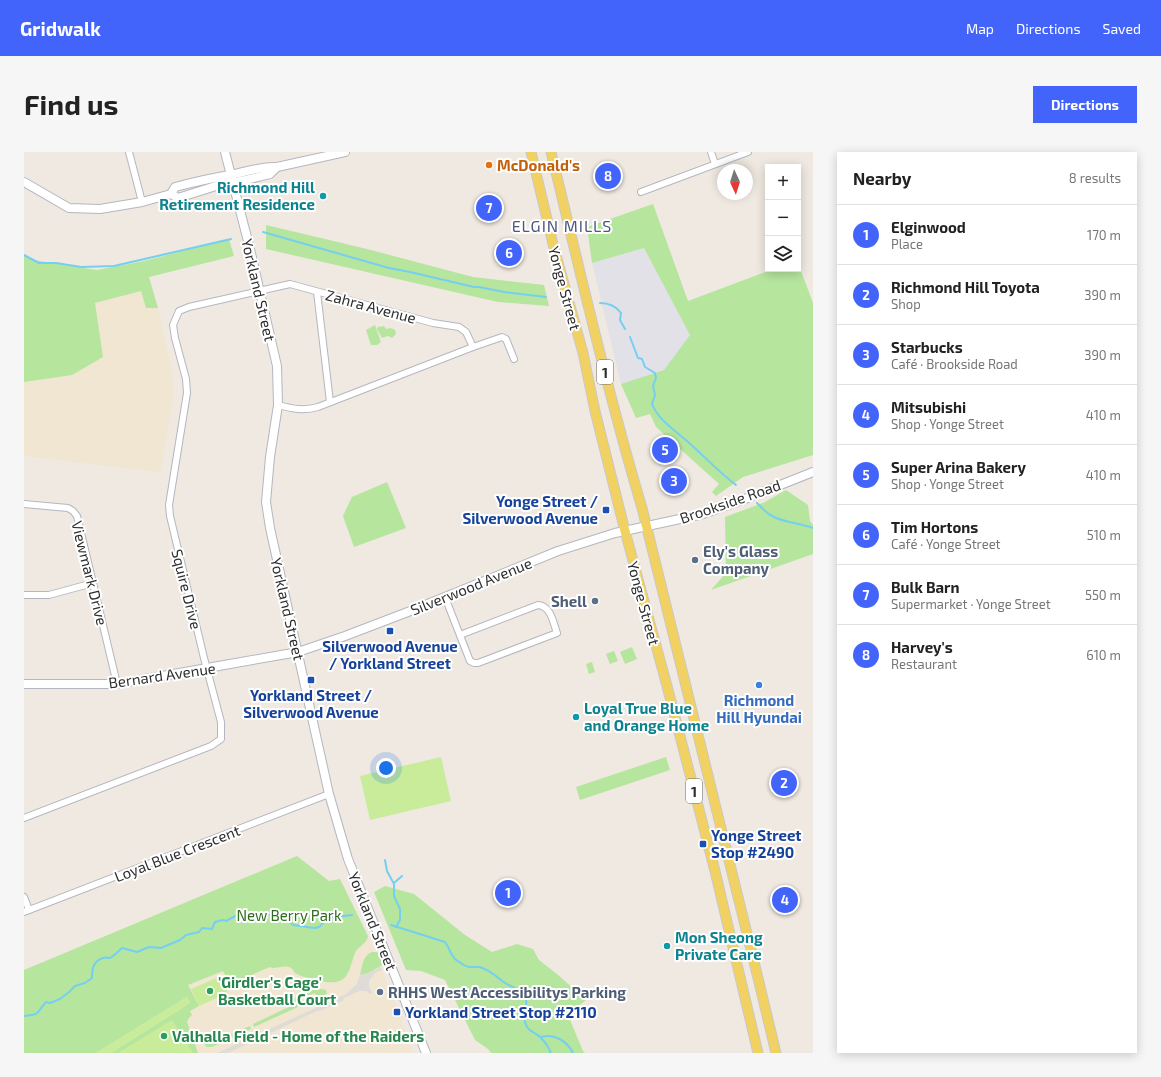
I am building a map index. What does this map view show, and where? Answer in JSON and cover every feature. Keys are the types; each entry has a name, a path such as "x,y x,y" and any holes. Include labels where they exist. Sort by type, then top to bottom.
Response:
{"main road":[{"name":"Yonge Street","path":"531,152 553,244 583,353 595,411 625,531 713,864 758,1053"},
{"name":"Yonge Street","path":"551,152 604,370 646,526 776,1053"}],"street":[{"path":"129,152 142,202"},
{"name":"Yorkland Street","path":"225,152 250,249 277,366 278,405 270,457 266,502 270,528 329,794 348,859 426,1053"},
{"path":"24,182 69,208 100,209 142,202 171,194 175,187 217,176 230,175 266,167 276,167 345,152"},
{"path":"711,152 715,164"},
{"path":"641,192 748,152"},
{"path":"171,194 178,198 219,185 270,174 276,167"},
{"name":"Zahra Avenue","path":"259,291 290,284 433,323 459,327 466,332 474,347"},
{"name":"Squire Drive","path":"24,818 211,746 221,739 221,722 206,669 170,516 170,500 187,393 186,379 173,325 179,310 259,291"},
{"path":"317,292 330,402"},
{"path":"278,405 298,410 308,410 318,407 502,337 506,340 514,359"},
{"name":"Brookside Road","path":"646,526 703,514 813,472"},
{"name":"Viewmark Drive","path":"24,504 68,508 77,516 117,684"},
{"name":"Silverwood Avenue","path":"298,652 345,636 535,560 625,531 646,526"},
{"path":"24,595 49,595 94,583"},
{"path":"445,597 470,661 476,663 557,633 548,609 538,605 460,635"},
{"name":"Bernard Avenue","path":"24,684 117,684 298,652"},
{"name":"Loyal Blue Crescent","path":"26,911 329,794"},
{"path":"24,897 26,911"}],"shaded area":[{"path":"644,248 691,335 664,370 621,384 592,263"},
{"path":"141,291 146,308 158,308 173,377 174,394 160,472 24,456 24,382 72,375 95,303"},
{"path":"368,936 384,974 413,1053 66,1053 179,976 284,962 327,982 339,981 347,975 357,948 365,943"},
{"path":"381,967 382,970 375,973 369,981 372,993 370,994 366,991 359,991 344,998 343,1001 317,1011 228,1053 217,1053 346,994 357,984 360,975"}],"green space":[{"path":"653,204 688,301 765,272 801,271 813,303 813,455 743,477 716,496 712,492 719,484 656,427 650,414 636,418 621,384 664,370 690,335 644,248 592,263 587,227"},
{"path":"266,225 367,249 473,277 544,285 549,306 498,302 266,249"},
{"path":"229,239 234,256 149,277 158,308 146,308 141,291 95,303 103,357 72,375 24,382 24,255 33,260 97,270 144,261"},
{"path":"375,325 381,342 377,345 371,345 366,330"},
{"path":"384,326 386,329 391,328 395,330 396,334 392,338 388,336 382,338 377,329 378,327"},
{"path":"387,482 406,528 354,547 343,516 352,497"},
{"path":"786,490 808,505 810,521 813,525 813,554 711,590 726,573 725,517 765,502"},
{"path":"632,647 637,659 625,664 620,652"},
{"path":"614,651 618,661 610,664 606,654"},
{"path":"592,662 595,672 589,674 586,664"},
{"path":"441,757 451,801 370,820 360,776"},
{"path":"666,757 670,770 580,800 576,787"},
{"name":"New Berry Park","path":"297,856 329,881 340,879 368,936 366,941 356,951 349,970 343,979 334,982 323,982 295,973 288,967 270,967 230,984 223,971 188,985 199,1006 190,1011 192,1015 187,1022 198,1053 111,1053 190,1003 187,997 96,1053 24,1053 24,970"},
{"path":"385,886 414,894 465,935 492,952 517,944 533,949 539,960 586,1000 568,1015 585,1053 491,1053 488,1049 475,1040 445,980 421,971 406,970 374,892"},
{"path":"372,952 377,952 382,956 383,965 368,973 360,975 365,958"},
{"name":"'Girdler's Cage' Basketball Court","path":"221,976 228,993 199,1006 191,989"},
{"path":"317,988 326,990 327,994 317,998 315,993 308,996 306,992"},
{"path":"300,995 302,999 296,1002 298,1007 254,1027 253,1024 293,1005 291,1000"},
{"path":"187,997 190,1003 111,1053 96,1053"},
{"name":"Valhalla Field - Home of the Raiders","path":"172,1020 193,1053 118,1053"},
{"path":"250,1026 251,1029 212,1047 207,1047 203,1043 206,1038 209,1043"}],"waterway":[{"path":"263,232 389,268 474,287 546,297"},
{"path":"24,255 39,263 56,263 81,267 114,266 231,239"},
{"path":"600,303 612,305 617,308 621,313 620,320 625,329"},
{"path":"630,337 638,358 642,359 645,367 655,373 656,378 653,386 655,395 652,404 658,415 736,485"},
{"path":"757,503 767,513 774,517 783,521 813,528"},
{"path":"385,860 387,871 394,884 394,896 400,909 400,920 396,927"},
{"path":"394,883 402,876"},
{"path":"24,1016 38,1013 46,1002 50,1003 60,999 75,986 85,983 92,978 93,969 97,961 111,957 122,948 137,952 149,947 161,948 180,940 186,935 199,932 202,928 212,929 215,922 223,920 226,921 239,914 259,913 286,918 293,925 314,928 320,926 327,918 352,915"},
{"path":"391,925 445,942 455,959 459,962 468,967 483,968 521,992 526,1000 525,1023 530,1031 538,1035 551,1053"},
{"path":"541,1037 551,1036 560,1039 573,1053"}],"place":[{"name":"McDonald's","path":"489,165"},
{"name":"Harvey's","path":"608,176"},
{"name":"Richmond Hill Retirement Residence","path":"323,196"},
{"name":"Bulk Barn","path":"489,208"},
{"name":"Tim Hortons","path":"509,253"},
{"name":"Super Arina Bakery","path":"665,450"},
{"name":"Starbucks","path":"674,481"},
{"name":"Yonge Street / Silverwood Avenue","path":"606,510"},
{"name":"Ely's Glass Company","path":"695,560"},
{"name":"Shell","path":"595,601"},
{"name":"Silverwood Avenue / Yorkland Street","path":"390,631"},
{"name":"Yorkland Street / Silverwood Avenue","path":"311,680"},
{"name":"Richmond Hill Hyundai","path":"759,685"},
{"name":"Loyal True Blue and Orange Home","path":"576,717"},
{"name":"Richmond Hill Toyota","path":"784,783"},
{"name":"Yonge Street Stop #2490","path":"703,844"},
{"name":"Elginwood","path":"508,893"},
{"name":"Mitsubishi","path":"785,900"},
{"name":"Mon Sheong Private Care","path":"667,946"},
{"name":"'Girdler's Cage' Basketball Court","path":"210,991"},
{"name":"RHHS West Accessibilitys Parking","path":"380,992"},
{"name":"Yorkland Street Stop #2110","path":"397,1012"},
{"name":"Valhalla Field - Home of the Raiders","path":"164,1036"}],"district":[{"name":"ELGIN MILLS","path":"562,225"}]}
